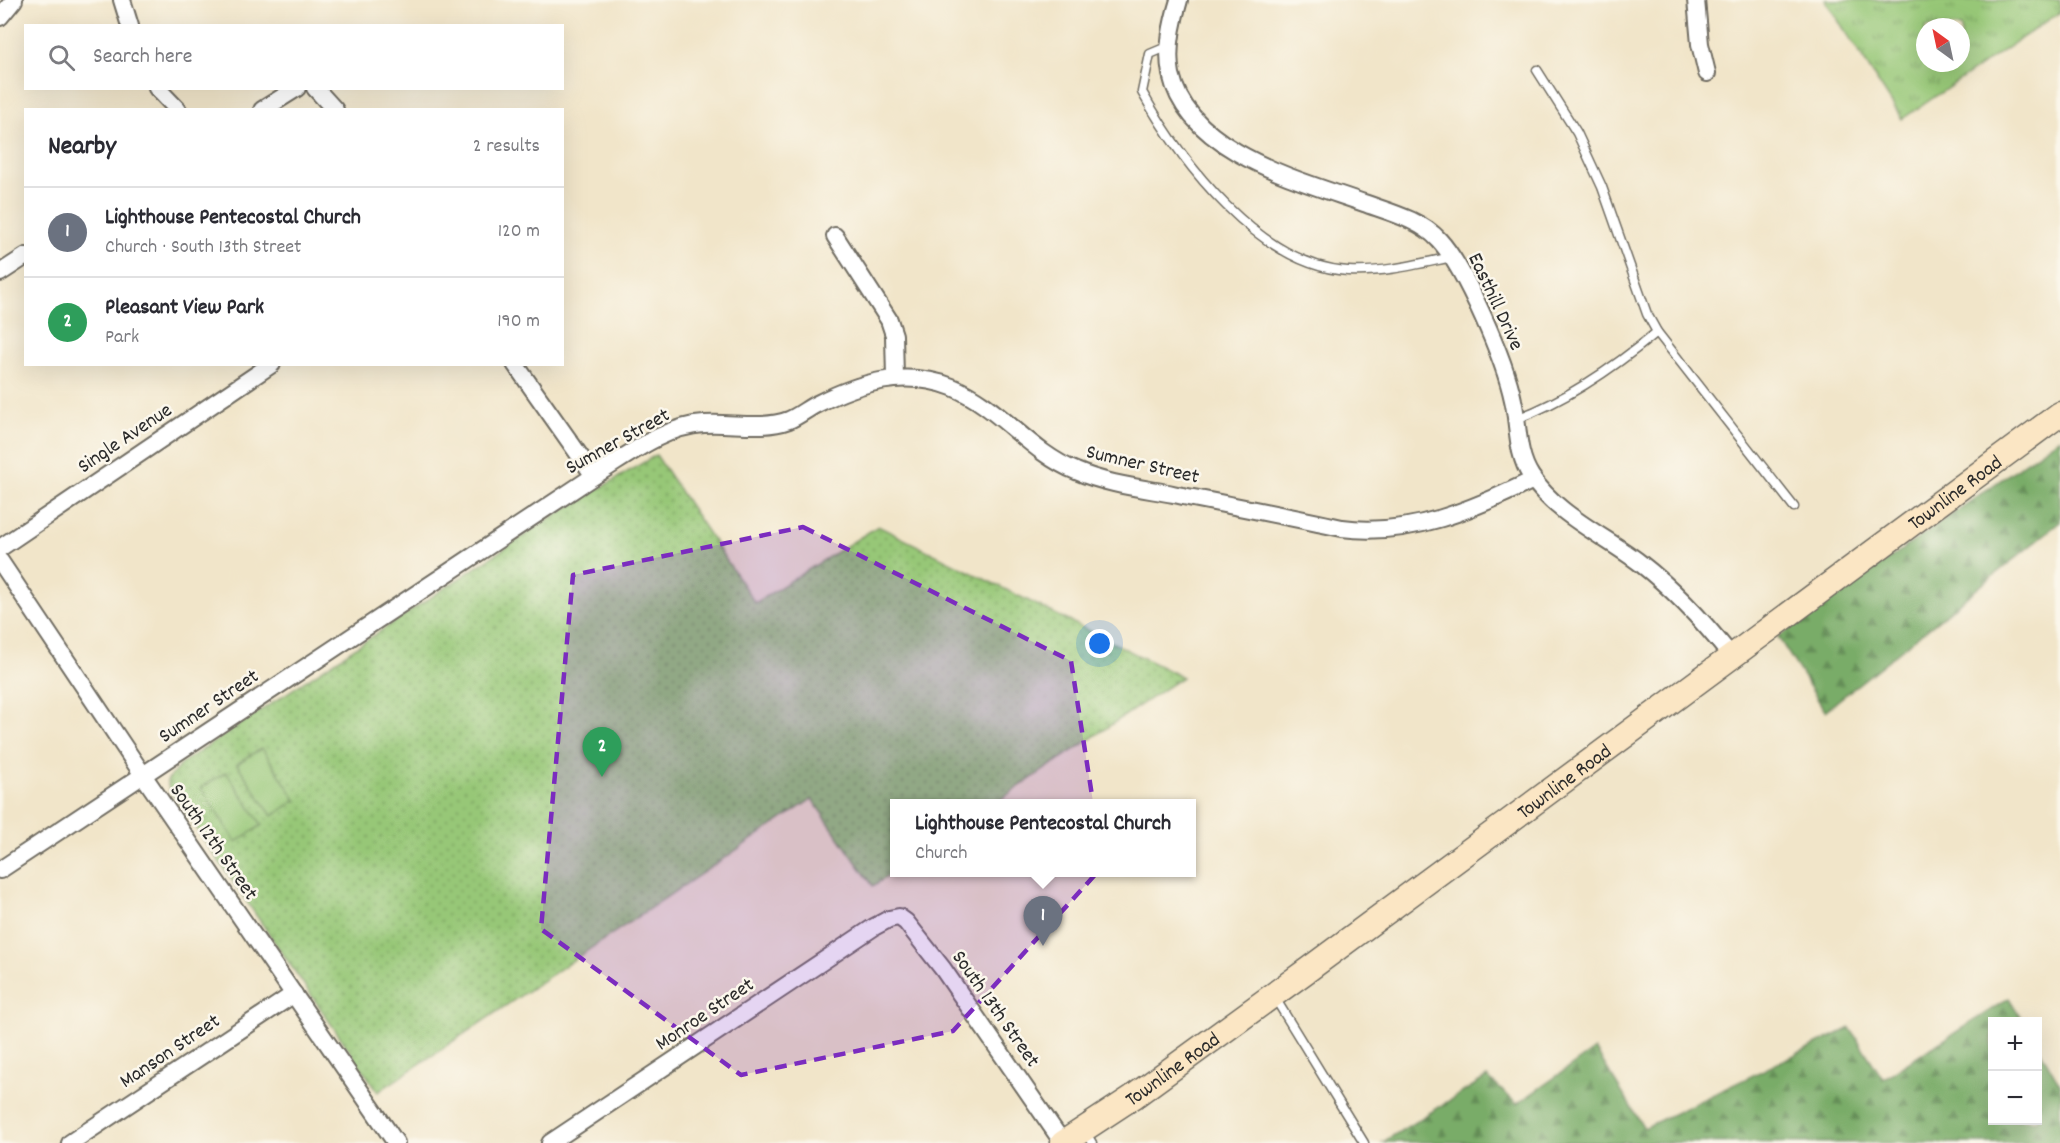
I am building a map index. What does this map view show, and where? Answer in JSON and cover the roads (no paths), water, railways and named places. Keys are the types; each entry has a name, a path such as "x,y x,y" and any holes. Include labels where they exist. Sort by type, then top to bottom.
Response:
{"street":[{"path":"0,17 14,0"},
{"path":"122,0 129,24"},
{"name":"Easthill Drive","path":"1179,0 1170,46 1171,73 1182,101 1199,124 1223,144 1274,169 1415,223 1434,235 1452,257 1466,280 1508,381 1521,453 1533,480 1562,507 1639,562 1669,588 1731,656"},
{"path":"1696,0 1700,44 1707,73"},
{"path":"159,90 176,108"},
{"path":"265,108 294,90"},
{"path":"317,90 333,108"},
{"path":"835,236 889,320 894,334 895,378"},
{"path":"0,273 24,257"},
{"name":"Single Avenue","path":"0,548 269,366"},
{"path":"516,366 594,476"},
{"name":"Sumner Street","path":"0,870 594,476 653,441 683,427 703,424 756,425 791,420 806,409 859,384 895,378 927,380 951,387 973,398 1053,459 1099,479 1342,528 1373,530 1420,524 1473,507 1533,480"},
{"name":"Townline Road","path":"1063,1143 1088,1136 1273,995 2060,414"},
{"name":"South 12th Street","path":"0,561 142,775 396,1143"},
{"name":"South 13th Street","path":"883,922 899,917 906,922 943,969 1063,1143"},
{"name":"Monroe Street","path":"550,1143 883,922"},
{"name":"Manson Street","path":"70,1143 294,994"}],"lane":[{"path":"1170,46 1150,54 1142,92 1162,128 1218,197 1272,243 1304,261 1346,271 1389,270 1452,257"},
{"path":"1537,70 1577,133 1602,187 1647,314 1657,332 1794,507"},
{"path":"1516,419 1555,401 1607,369 1657,332"},
{"path":"1273,995 1364,1143"}],"place":[{"name":"Pleasant View Park","path":"602,777"},
{"name":"Lighthouse Pentecostal Church","path":"1043,946"}]}
